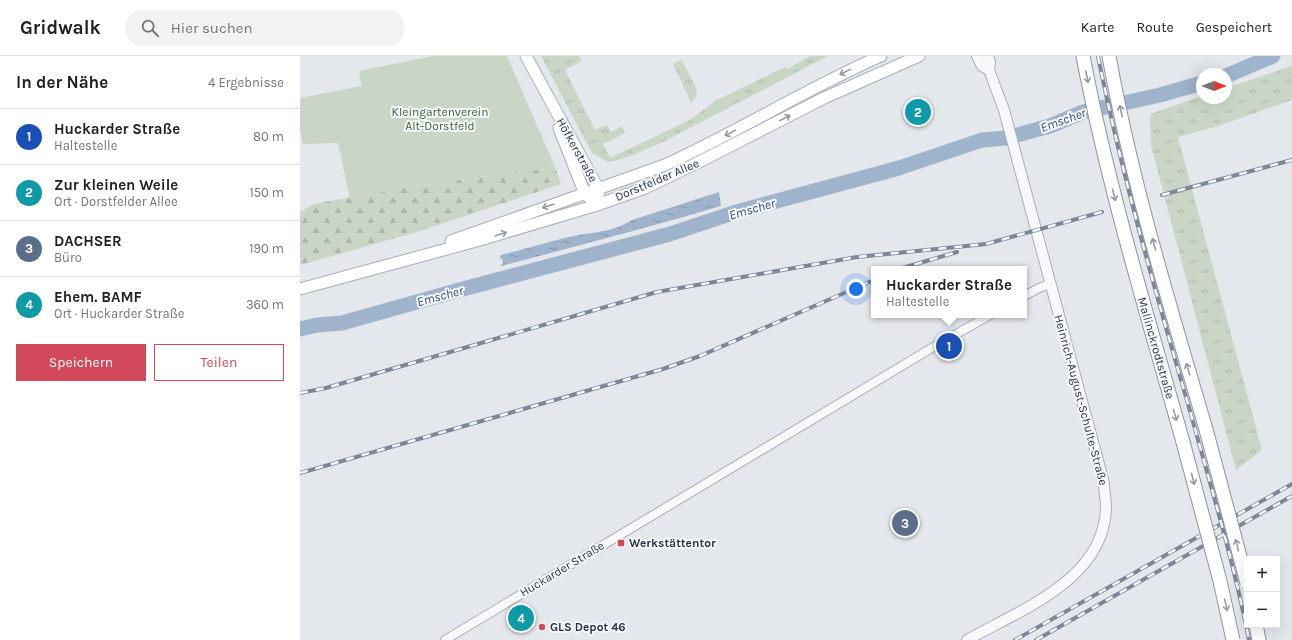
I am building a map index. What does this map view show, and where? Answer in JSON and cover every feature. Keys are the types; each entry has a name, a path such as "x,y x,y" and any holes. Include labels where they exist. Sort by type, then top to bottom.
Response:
{"highway":[{"name":"Mallinckrodtstraße","path":"1083,56 1126,243 1183,442 1220,581 1233,640"},
{"name":"Mallinckrodtstraße","path":"1110,56 1129,149 1165,286 1207,433 1244,572"},
{"path":"1257,628 1260,640"}],"main road":[{"name":"Höfkerstraße","path":"526,56 555,111 564,123 599,190 597,205"},
{"name":"Dorstfelder Allee","path":"381,267 480,230 599,190 690,154 822,84 881,56"},
{"name":"Dorstfelder Allee","path":"300,289 597,205 652,185 824,98 919,56"},
{"name":"Höfkerstraße","path":"555,111 557,124 585,194 597,205"}],"street":[{"path":"977,56 982,66 989,70"},
{"path":"988,56 990,62 989,70 1004,110 1050,284 1027,294"},
{"name":"Heinrich-August-Schulte-Straße","path":"967,640 1055,591 1071,579 1096,546 1103,527 1106,508 1104,483 1050,284"},
{"name":"Huckarder Straße","path":"445,640 924,352 985,318"}],"green space":[{"name":"Kleingartenverein Alt-Dorstfeld","path":"433,56 507,56 555,167 407,187 350,199 338,143 303,144 300,131 300,98 362,86 359,71"},
{"path":"541,56 579,56 582,61 565,70 595,130 607,125 611,132 622,126 625,133 603,144 610,158 690,120 717,100 785,67 787,69 810,56 828,56 663,142 626,158 608,162 592,153"},
{"path":"682,60 697,90 696,97 691,102 673,64"},
{"path":"1292,66 1292,100 1218,126 1178,137 1262,450 1236,470 1151,145 1150,114 1196,98 1196,104 1232,104 1232,86"},
{"path":"555,167 561,184 417,232 300,265 300,212 314,204 407,187"}],"water":[{"path":"719,192 721,206 502,266 500,265 503,264 502,258 499,259 501,255 569,237 612,229 632,220"}],"waterway":[{"name":"Emscher","path":"1232,73 1273,56"},
{"name":"Emscher","path":"300,329 317,325 342,323 670,234 736,212 899,168 982,140 1006,138 1050,126 1083,112 1160,95 1196,85"}],"railway":[{"path":"1098,56 1107,101 1152,279 1222,525 1249,640"},
{"path":"1162,195 1292,160"},
{"path":"300,393 326,388 657,292 857,257 986,244 1102,212"},
{"path":"909,266 957,252"},
{"path":"300,473 663,369 700,356 871,281"},
{"path":"1015,640 1292,484"},
{"path":"1036,640 1292,496"}],"place":[{"name":"Zur kleinen Weile","path":"918,112"},
{"name":"Huckarder Straße","path":"949,346"},
{"name":"DACHSER","path":"905,523"},
{"name":"Werkstättentor","path":"621,543"},
{"name":"Ehem. BAMF","path":"521,618"},
{"name":"GLS Depot 46","path":"542,627"}]}
